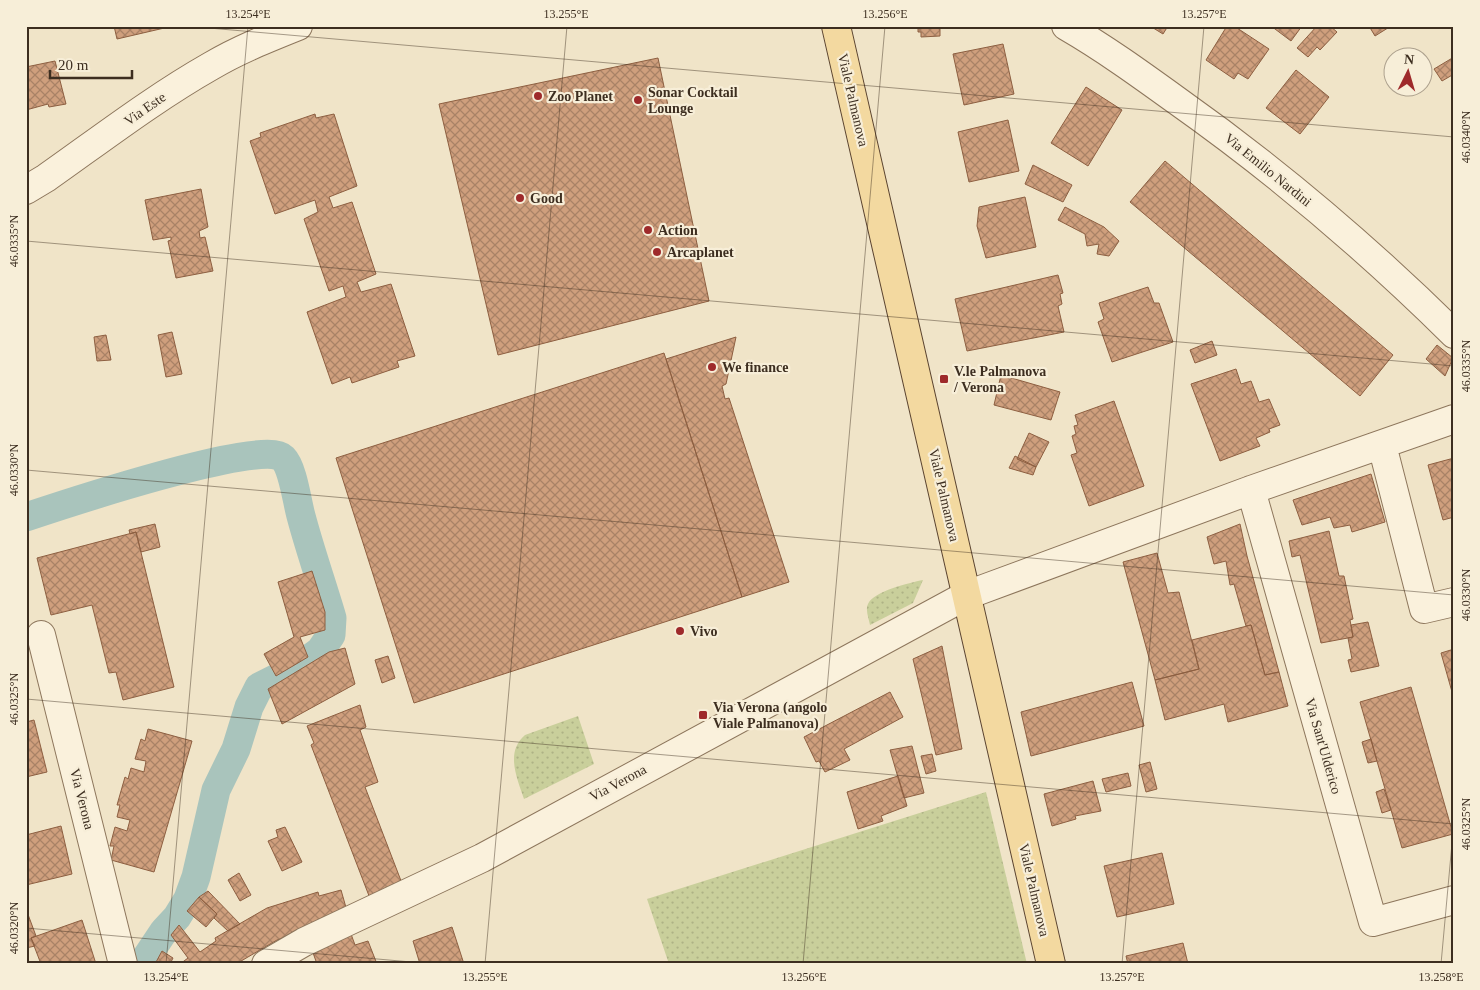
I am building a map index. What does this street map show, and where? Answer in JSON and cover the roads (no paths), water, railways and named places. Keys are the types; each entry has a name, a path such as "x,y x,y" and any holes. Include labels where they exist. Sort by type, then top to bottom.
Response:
{"main road":[{"name":"Viale Palmanova","path":"836,26 1051,964"}],"street":[{"name":"Via Este","path":"26,190 160,98 211,66 259,42 298,26"},
{"name":"Via Emilio Nardini","path":"1066,26 1097,44 1266,166 1414,294 1454,334"},
{"path":"966,595 1251,490 1454,419"},
{"path":"1382,445 1424,609 1454,602"},
{"name":"Via Sant'Ulderico","path":"1251,490 1374,922 1454,900"},
{"name":"Via Verona","path":"266,964 304,942 482,858 966,595"},
{"name":"Via Verona","path":"41,635 123,964"}],"waterway":[{"path":"26,517 117,488 202,465 239,457 268,454 283,458 292,477 299,510 332,618 331,635 320,651 297,668 259,687 249,707 236,749 216,790 196,877 188,899 142,964"}],"place":[{"name":"Zoo Planet","path":"538,96"},
{"name":"Sonar Cocktail Lounge","path":"638,100"},
{"name":"Good","path":"520,198"},
{"name":"Action","path":"648,230"},
{"name":"Arcaplanet","path":"657,252"},
{"name":"We finance","path":"712,367"},
{"name":"V.le Palmanova / Verona","path":"944,379"},
{"name":"Vivo","path":"680,631"},
{"name":"Via Verona (angolo Viale Palmanova)","path":"703,715"}]}
